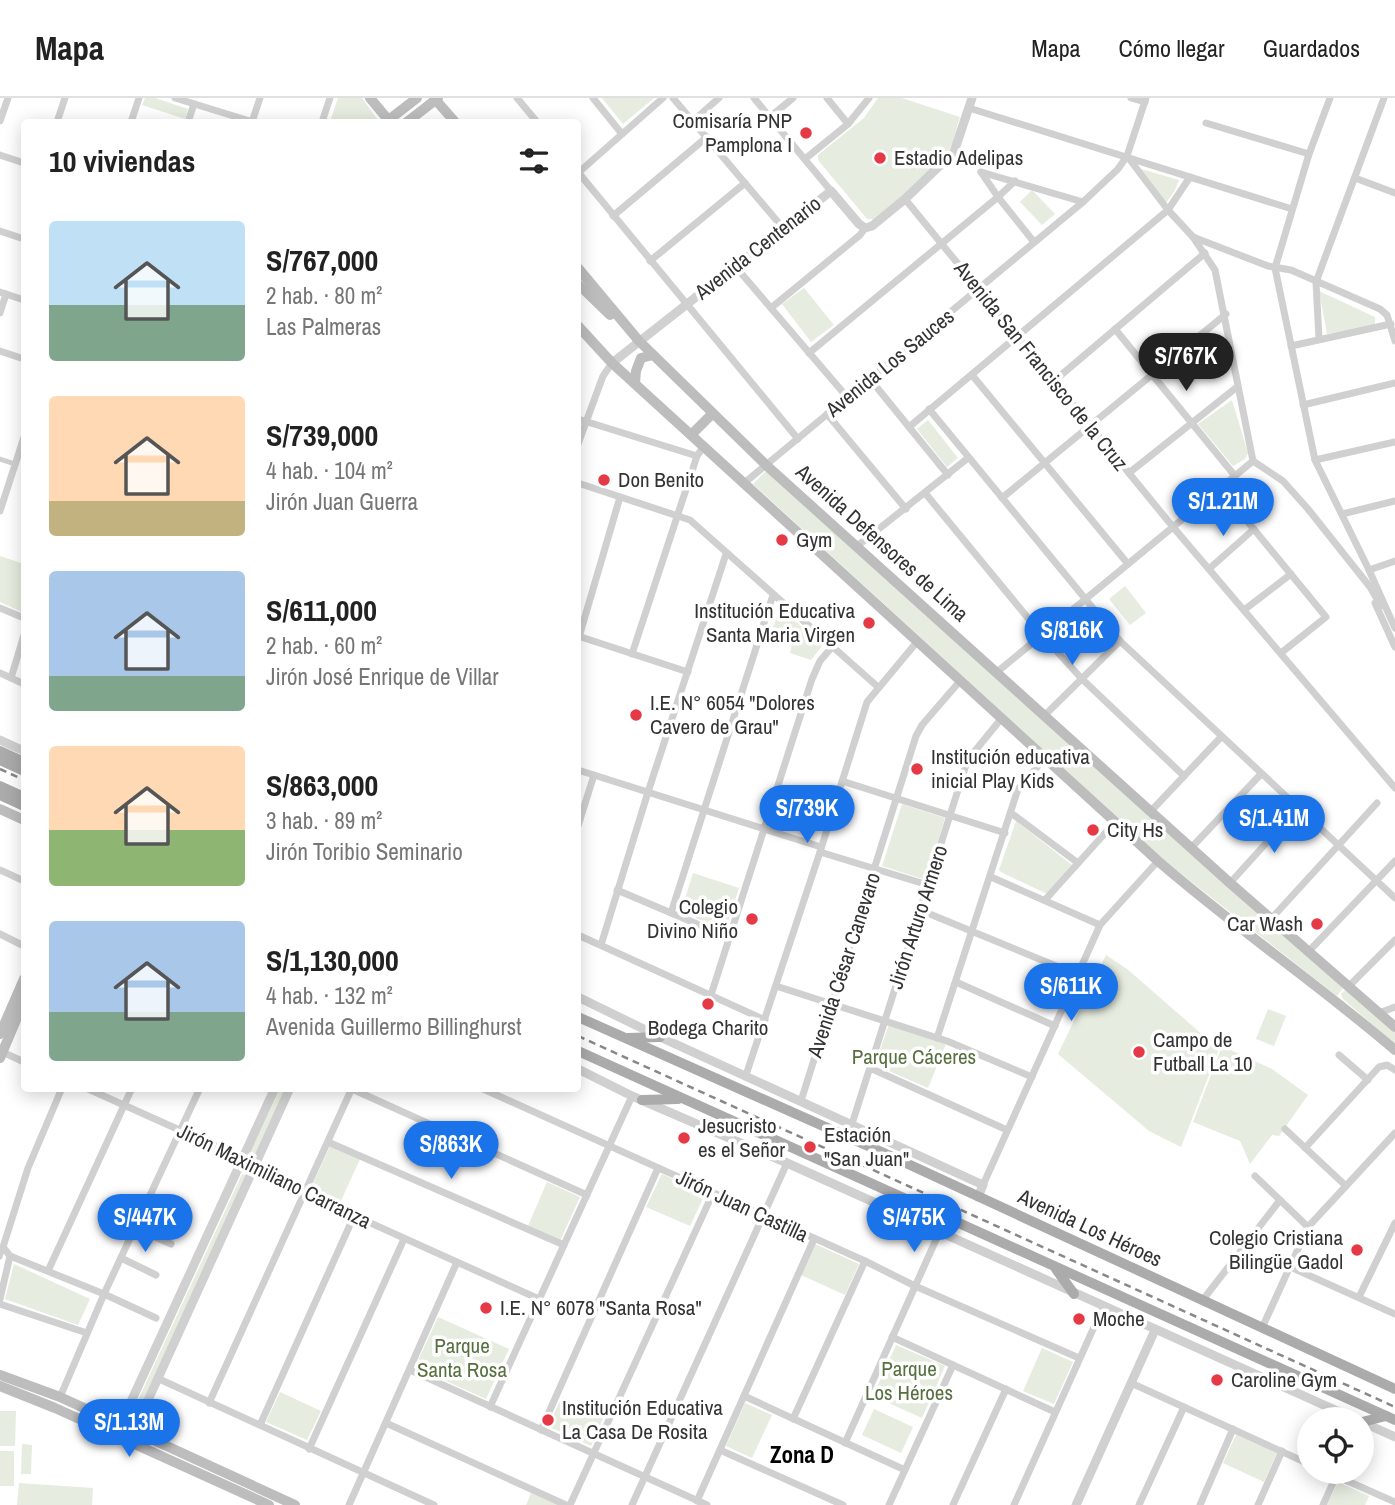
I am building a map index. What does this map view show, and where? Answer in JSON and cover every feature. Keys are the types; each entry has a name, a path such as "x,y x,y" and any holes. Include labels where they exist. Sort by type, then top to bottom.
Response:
{"main road":[{"path":"370,98 386,119"},
{"path":"395,98 412,119"},
{"path":"408,98 426,119"},
{"path":"392,119 417,98"},
{"path":"411,119 436,99 453,119"},
{"name":"Avenida Defensores de Lima","path":"581,272 639,341 766,465 1230,883 1395,1027"},
{"path":"581,287 639,341"},
{"path":"581,328 612,363 743,484 1158,861 1208,905 1337,1001 1395,1050"},
{"path":"635,383 641,358 653,355"},
{"path":"691,434 712,414"},
{"path":"0,751 21,761"},
{"path":"0,760 21,770"},
{"path":"0,786 21,796"},
{"path":"0,795 21,805"},
{"path":"0,809 21,819"},
{"path":"0,1034 21,986"},
{"path":"1,1054 21,1008"},
{"name":"Avenida Los Héroes","path":"581,1018 1395,1389"},
{"path":"625,1039 660,1037"},
{"path":"581,1052 1391,1418"},
{"path":"637,1098 680,1099"},
{"path":"1054,1266 1074,1294"},
{"path":"0,1375 60,1398 118,1431"},
{"path":"0,1386 118,1431 269,1505"},
{"path":"131,1437 295,1505"}],"street":[{"path":"0,121 8,98"},
{"path":"58,119 65,98"},
{"path":"132,119 139,98"},
{"path":"175,98 243,119"},
{"path":"254,119 260,98"},
{"path":"324,119 330,98"},
{"path":"517,98 534,119"},
{"path":"593,98 622,134"},
{"path":"581,169 663,98"},
{"path":"673,98 783,228"},
{"path":"693,121 719,98"},
{"path":"754,98 831,191"},
{"path":"770,117 793,98"},
{"path":"827,98 848,124"},
{"path":"805,159 848,124 869,98"},
{"path":"771,308 860,236 865,228 872,226 905,199 954,152 972,98"},
{"path":"1127,156 1145,100 1131,98"},
{"path":"1319,340 1316,282 1384,98"},
{"path":"1327,99 1275,268 1315,460 1395,628"},
{"path":"189,119 194,104"},
{"path":"969,108 1292,209"},
{"path":"1206,123 1309,154"},
{"path":"613,216 707,137"},
{"path":"0,155 21,162"},
{"path":"1127,156 1168,210 1193,237 1215,270 1226,314 1237,387 1253,461 1283,481 1393,619"},
{"name":"Avenida Los Sauces","path":"743,484 1083,202 1118,169 1127,156"},
{"path":"1034,242 982,172 1083,202"},
{"path":"581,176 798,439"},
{"path":"909,427 1168,210 1190,177"},
{"path":"1355,177 1395,193"},
{"path":"809,353 1016,181"},
{"path":"650,261 745,183"},
{"name":"Avenida Centenario","path":"612,363 831,191 859,225 865,228"},
{"name":"Avenida San Francisco de la Cruz","path":"905,199 1173,527 1395,788"},
{"path":"0,231 21,238"},
{"path":"1193,237 1275,268 1291,270 1380,309 1387,315 1395,341"},
{"path":"1054,381 1205,253"},
{"path":"735,266 847,397"},
{"path":"0,313 3,293 21,299"},
{"path":"1002,498 1226,314"},
{"path":"1291,346 1391,324"},
{"path":"1115,329 1235,476"},
{"path":"0,351 21,358"},
{"path":"612,363 581,420 696,456"},
{"path":"972,375 1128,564"},
{"path":"870,379 948,475"},
{"path":"1303,405 1395,383"},
{"path":"1129,473 1237,387"},
{"path":"929,410 1120,641 1395,898"},
{"path":"827,414 906,509"},
{"path":"1315,460 1395,442"},
{"path":"0,511 21,446"},
{"path":"632,654 696,456 704,446"},
{"path":"856,547 968,458"},
{"path":"0,459 15,464"},
{"path":"997,672 1253,461"},
{"path":"581,484 690,520 878,687"},
{"path":"1220,488 1326,617 1281,653"},
{"path":"925,494 1081,678 1184,776"},
{"path":"581,626 620,497"},
{"path":"1342,514 1395,502"},
{"path":"1210,568 1254,529"},
{"path":"601,945 726,554"},
{"path":"1369,570 1395,561"},
{"path":"1244,610 1291,574"},
{"path":"1363,578 1395,647"},
{"path":"671,913 773,596"},
{"path":"0,608 21,617"},
{"path":"581,637 688,672"},
{"path":"1045,715 1120,641"},
{"path":"746,1075 867,702 916,643"},
{"path":"11,678 21,645"},
{"path":"711,995 812,680 820,661 832,647"},
{"path":"0,673 21,683"},
{"name":"Avenida César Canevaro","path":"802,1101 922,725 960,681"},
{"name":"Jirón Arturo Armero","path":"852,1124 970,757 1001,719"},
{"path":"1151,811 1221,737"},
{"path":"0,740 21,750"},
{"path":"937,1038 1018,789 1044,758"},
{"path":"581,771 765,829 928,885"},
{"path":"1191,848 1261,774"},
{"path":"581,817 594,775"},
{"path":"842,781 1005,832"},
{"path":"1271,919 1377,803"},
{"path":"1230,883 1297,809"},
{"path":"1011,813 1078,863"},
{"path":"1045,900 1115,822"},
{"path":"1309,951 1395,860"},
{"path":"978,1197 1100,925 1158,861"},
{"path":"0,870 21,880"},
{"path":"991,877 1100,925"},
{"path":"617,890 730,938"},
{"path":"920,910 1078,975"},
{"path":"0,934 21,944"},
{"path":"581,935 765,1020"},
{"path":"1349,986 1395,940"},
{"path":"1386,949 1395,946"},
{"path":"956,982 1055,1026"},
{"path":"776,986 885,1019 1032,1077"},
{"path":"581,998 983,1185"},
{"path":"1379,1013 1395,1007"},
{"path":"1,1054 21,1061"},
{"path":"1339,1055 1368,1080"},
{"path":"1306,1148 1379,1067 1393,1068"},
{"path":"870,1068 1007,1130"},
{"path":"581,1070 1328,1407"},
{"path":"0,1257 28,1168 60,1092"},
{"name":"Jirón Maximiliano Carranza","path":"94,1092 244,1159 253,1170 304,1194 539,1299"},
{"path":"48,1271 130,1092"},
{"path":"60,1398 104,1294 198,1092"},
{"path":"118,1431 273,1092"},
{"path":"131,1437 288,1092"},
{"path":"209,1403 351,1092"},
{"path":"359,1092 587,1195"},
{"name":"Jirón Juan Castilla","path":"490,1092 1079,1358"},
{"path":"490,1407 609,1146 637,1098"},
{"path":"1285,1129 1346,1186"},
{"path":"1262,1328 1308,1227 1395,1133"},
{"path":"328,1142 564,1245"},
{"path":"632,1505 787,1163"},
{"path":"541,1430 658,1168"},
{"path":"1255,1176 1308,1227"},
{"path":"386,1423 568,1505 713,1193"},
{"path":"149,1199 183,1214"},
{"path":"1202,1301 1280,1200"},
{"path":"260,1425 354,1216"},
{"path":"1359,1297 1395,1223"},
{"path":"135,1228 171,1244"},
{"path":"845,1443 939,1233"},
{"path":"309,1449 404,1238"},
{"path":"697,1501 814,1239"},
{"path":"3,1247 10,1256 156,1318"},
{"path":"10,1256 0,1301 88,1333"},
{"path":"121,1258 156,1275"},
{"path":"793,1419 864,1261"},
{"path":"349,1505 457,1262"},
{"path":"1289,1266 1395,1314"},
{"path":"1013,1505 1103,1307"},
{"path":"1076,1505 1155,1330"},
{"path":"892,1337 1055,1412"},
{"path":"889,1505 953,1365"},
{"path":"410,1370 707,1505"},
{"path":"157,1378 434,1505"},
{"path":"1131,1383 1297,1458"},
{"path":"953,1505 1006,1389"},
{"path":"744,1396 905,1470"},
{"path":"1139,1505 1184,1407"},
{"path":"1374,1427 1395,1437"},
{"path":"1200,1505 1233,1429"},
{"path":"720,1450 843,1505"},
{"path":"1258,1505 1282,1451"},
{"path":"1323,1505 1332,1484"},
{"path":"1358,1484 1395,1502"}],"green space":[{"path":"145,98 155,98 188,109 185,119 142,105"},
{"path":"338,98 362,98 377,119 331,119"},
{"path":"602,98 654,98 623,124"},
{"name":"Estadio Adelipas","path":"878,98 902,98 960,117 952,144 928,176 873,219 867,219 818,160 818,155 864,118"},
{"path":"1141,169 1179,180 1166,203"},
{"path":"1032,190 1055,214 1042,225 1020,202"},
{"path":"804,288 834,325 811,342 782,304"},
{"path":"1319,291 1375,317 1375,326 1327,334"},
{"path":"1232,400 1248,453 1245,459 1233,466 1198,424"},
{"path":"928,420 958,458 947,467 917,429"},
{"path":"766,471 1344,987 1337,996 1166,862 753,484"},
{"path":"0,556 21,563 21,612 0,602"},
{"path":"1125,586 1146,613 1130,625 1109,599"},
{"path":"780,607 822,646 811,660 790,653 792,644 770,637"},
{"path":"902,804 945,818 926,880 882,866"},
{"path":"1016,821 1072,865 1047,894 999,870"},
{"path":"693,873 739,888 725,931 681,911"},
{"name":"Campo de Futball La 10","path":"1106,955 1127,969 1219,1049 1181,1147 1149,1131 1058,1054"},
{"path":"1345,990 1395,1031 1395,1044 1343,999 1341,994"},
{"path":"1268,1009 1286,1016 1274,1046 1256,1039"},
{"name":"Parque Cáceres","path":"889,1024 946,1044 928,1088 875,1065"},
{"path":"1222,1046 1272,1069 1308,1095 1279,1136 1272,1135 1250,1164 1240,1141 1193,1122"},
{"path":"279,1092 285,1092 254,1157 249,1155"},
{"path":"330,1146 360,1159 340,1203 310,1190"},
{"path":"242,1174 247,1176 132,1425 128,1422"},
{"path":"662,1174 705,1194 690,1226 646,1207"},
{"path":"547,1182 580,1197 560,1241 528,1226"},
{"path":"815,1244 859,1264 845,1295 801,1275"},
{"path":"14,1264 90,1299 78,1325 5,1299"},
{"name":"Parque Santa Rosa","path":"438,1317 509,1349 486,1399 415,1367"},
{"name":"Parque Los Héroes","path":"896,1345 945,1366 922,1418 873,1396"},
{"path":"1042,1348 1073,1362 1054,1404 1023,1391"},
{"path":"280,1392 321,1411 307,1440 266,1422"},
{"path":"562,1397 604,1416 591,1446 548,1426"},
{"path":"745,1403 772,1415 752,1458 726,1446"},
{"path":"874,1409 913,1427 901,1453 862,1435"},
{"path":"0,1411 16,1411 15,1446 0,1446"},
{"path":"1236,1435 1277,1453 1264,1482 1223,1463"},
{"path":"22,1444 32,1445 31,1474 21,1474"},
{"path":"0,1451 14,1451 14,1486 0,1486"},
{"path":"19,1483 93,1488 92,1505 17,1505"},
{"path":"1337,1484 1369,1496 1365,1505 1327,1505"},
{"path":"531,1493 559,1505 526,1505"}],"railway":[{"path":"0,769 21,779"},
{"path":"581,1037 1395,1407"}],"place":[{"name":"Comisaría PNP Pamplona I","path":"806,133"},
{"name":"Estadio Adelipas","path":"880,158"},
{"name":"Don Benito","path":"604,480"},
{"name":"Gym","path":"782,540"},
{"name":"Institución Educativa Santa Maria Virgen","path":"869,623"},
{"name":"I.E. N° 6054 \"Dolores Cavero de Grau\"","path":"636,715"},
{"name":"Institución educativa inicial Play Kids","path":"917,769"},
{"name":"City Hs","path":"1093,830"},
{"name":"Colegio Divino Niño","path":"752,919"},
{"name":"Car Wash","path":"1317,924"},
{"name":"Bodega Charito","path":"708,1004"},
{"name":"Campo de Futball La 10","path":"1139,1052"},
{"name":"Jesucristo es el Señor","path":"684,1138"},
{"name":"Estación \"San Juan\"","path":"810,1147"},
{"name":"Colegio Cristiana Bilingüe Gadol","path":"1357,1250"},
{"name":"I.E. N° 6078 \"Santa Rosa\"","path":"486,1308"},
{"name":"Moche","path":"1079,1319"},
{"name":"Caroline Gym","path":"1217,1380"},
{"name":"Institución Educativa La Casa De Rosita","path":"548,1420"}],"district":[{"name":"Zona D","path":"802,1455"}]}
